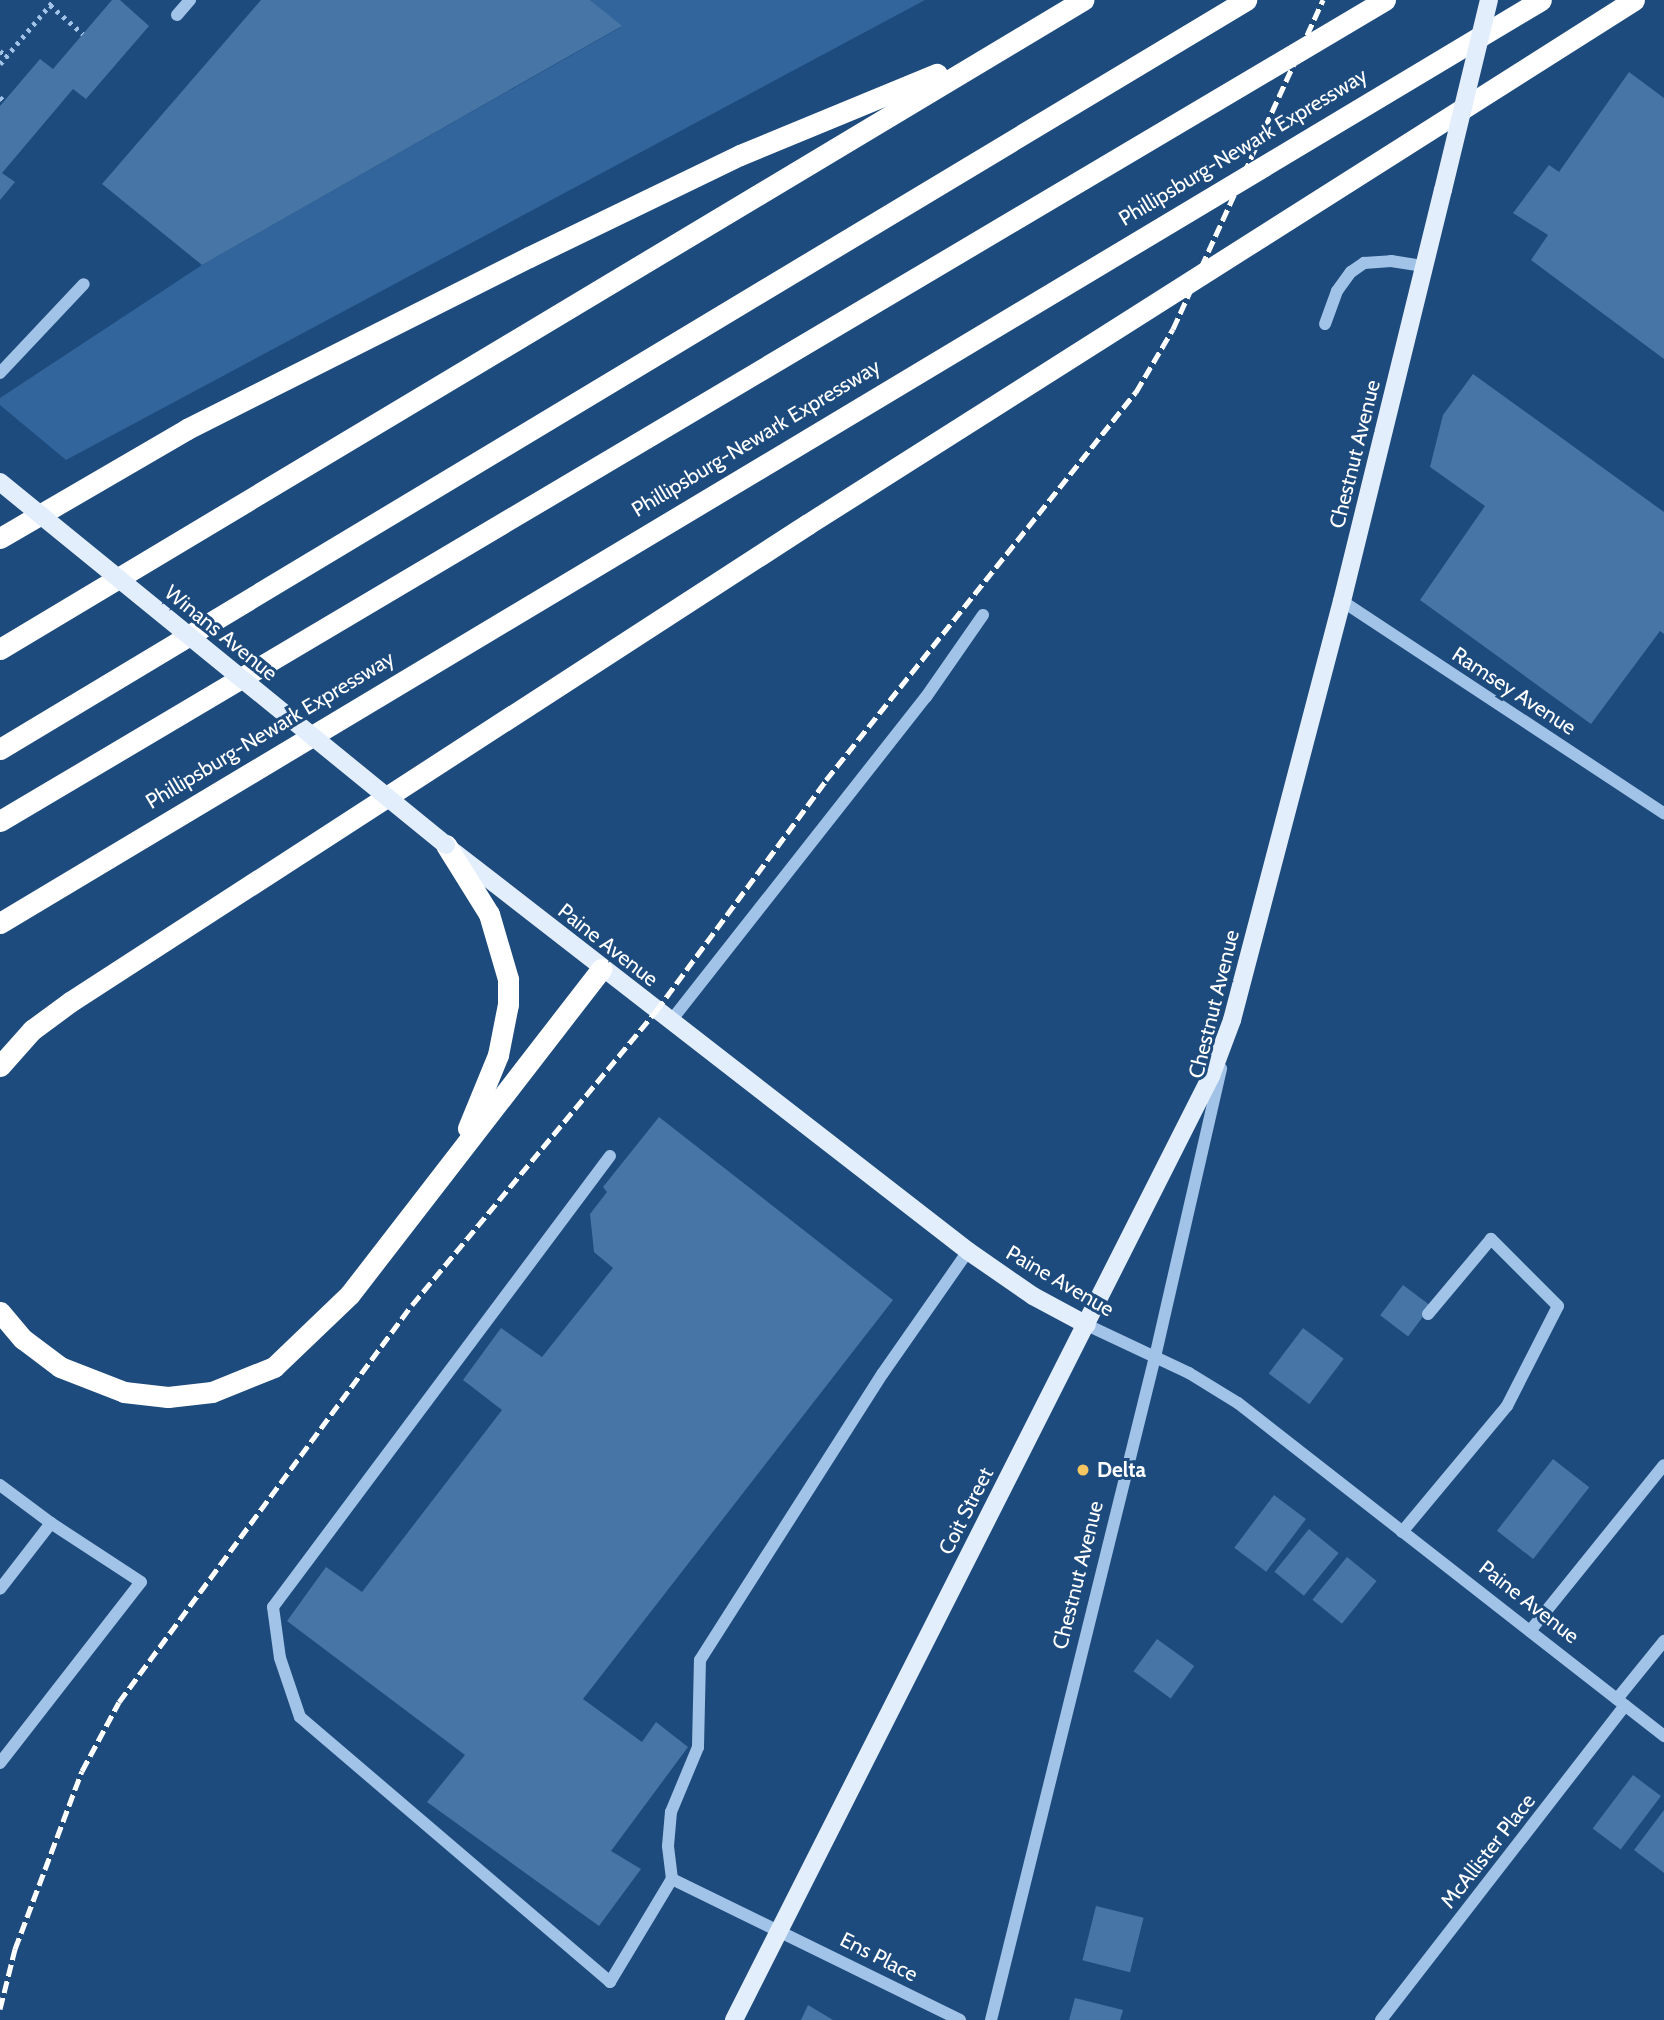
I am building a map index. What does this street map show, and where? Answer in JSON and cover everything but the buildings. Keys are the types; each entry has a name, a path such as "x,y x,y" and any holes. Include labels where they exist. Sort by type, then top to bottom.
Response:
{"highway":[{"path":"0,649 1083,0"},
{"path":"0,749 1246,0"},
{"path":"0,821 1385,0"},
{"name":"Phillipsburg-Newark Expressway","path":"0,923 1541,0"},
{"path":"0,1066 32,1030 69,1002 808,524 1634,0"},
{"path":"0,538 187,429 541,251 740,155 1004,47"},
{"path":"441,1177 487,1085 508,1004 508,979 498,934 477,890 446,845"},
{"path":"0,1312 42,1355 102,1387 167,1397 235,1386 274,1367 310,1337 350,1294 601,969"}],"main road":[{"name":"Chestnut Avenue","path":"1232,1020 1342,601 1489,0"},
{"name":"Winans Avenue","path":"0,482 446,845"},
{"name":"Paine Avenue","path":"446,845 601,969 968,1251 1033,1296 1087,1325"},
{"name":"Coit Street","path":"734,2020 1195,1116 1232,1020"}],"street":[{"path":"177,15 190,0"},
{"path":"1325,324 1337,291 1351,272 1364,263 1383,261 1424,266"},
{"path":"0,373 84,284"},
{"name":"Ramsey Avenue","path":"1342,601 1664,813"},
{"path":"670,1022 926,697 983,615"},
{"name":"Chestnut Avenue","path":"991,2020 1155,1357 1232,1020"},
{"path":"610,1156 273,1607 280,1658 300,1717 610,1982 672,1879 671,1812 698,1747 700,1660 883,1373 968,1251"},
{"path":"1402,1532 1507,1406 1558,1306 1491,1239 1429,1314"},
{"name":"Paine Avenue","path":"1087,1325 1155,1357 1238,1403 1664,1736"},
{"path":"1530,1631 1664,1465"},
{"path":"0,1485 141,1582 0,1763"},
{"path":"0,1589 51,1522"},
{"name":"McAllister Place","path":"1381,2020 1664,1641"},
{"name":"Ens Place","path":"672,1879 743,1917 780,1928 960,2020"}],"path":[{"path":"0,64 54,0"},
{"path":"50,5 83,34"},
{"path":"0,51 7,56"}],"shaded area":[{"path":"590,0 925,0 66,460 0,405 0,398 202,265 621,27"}],"railway":[{"path":"0,2009 15,1949 82,1771 119,1702 412,1305 656,1011 826,780 1136,392 1173,329 1323,0"}],"place":[{"name":"Delta","path":"1083,1470"}]}
